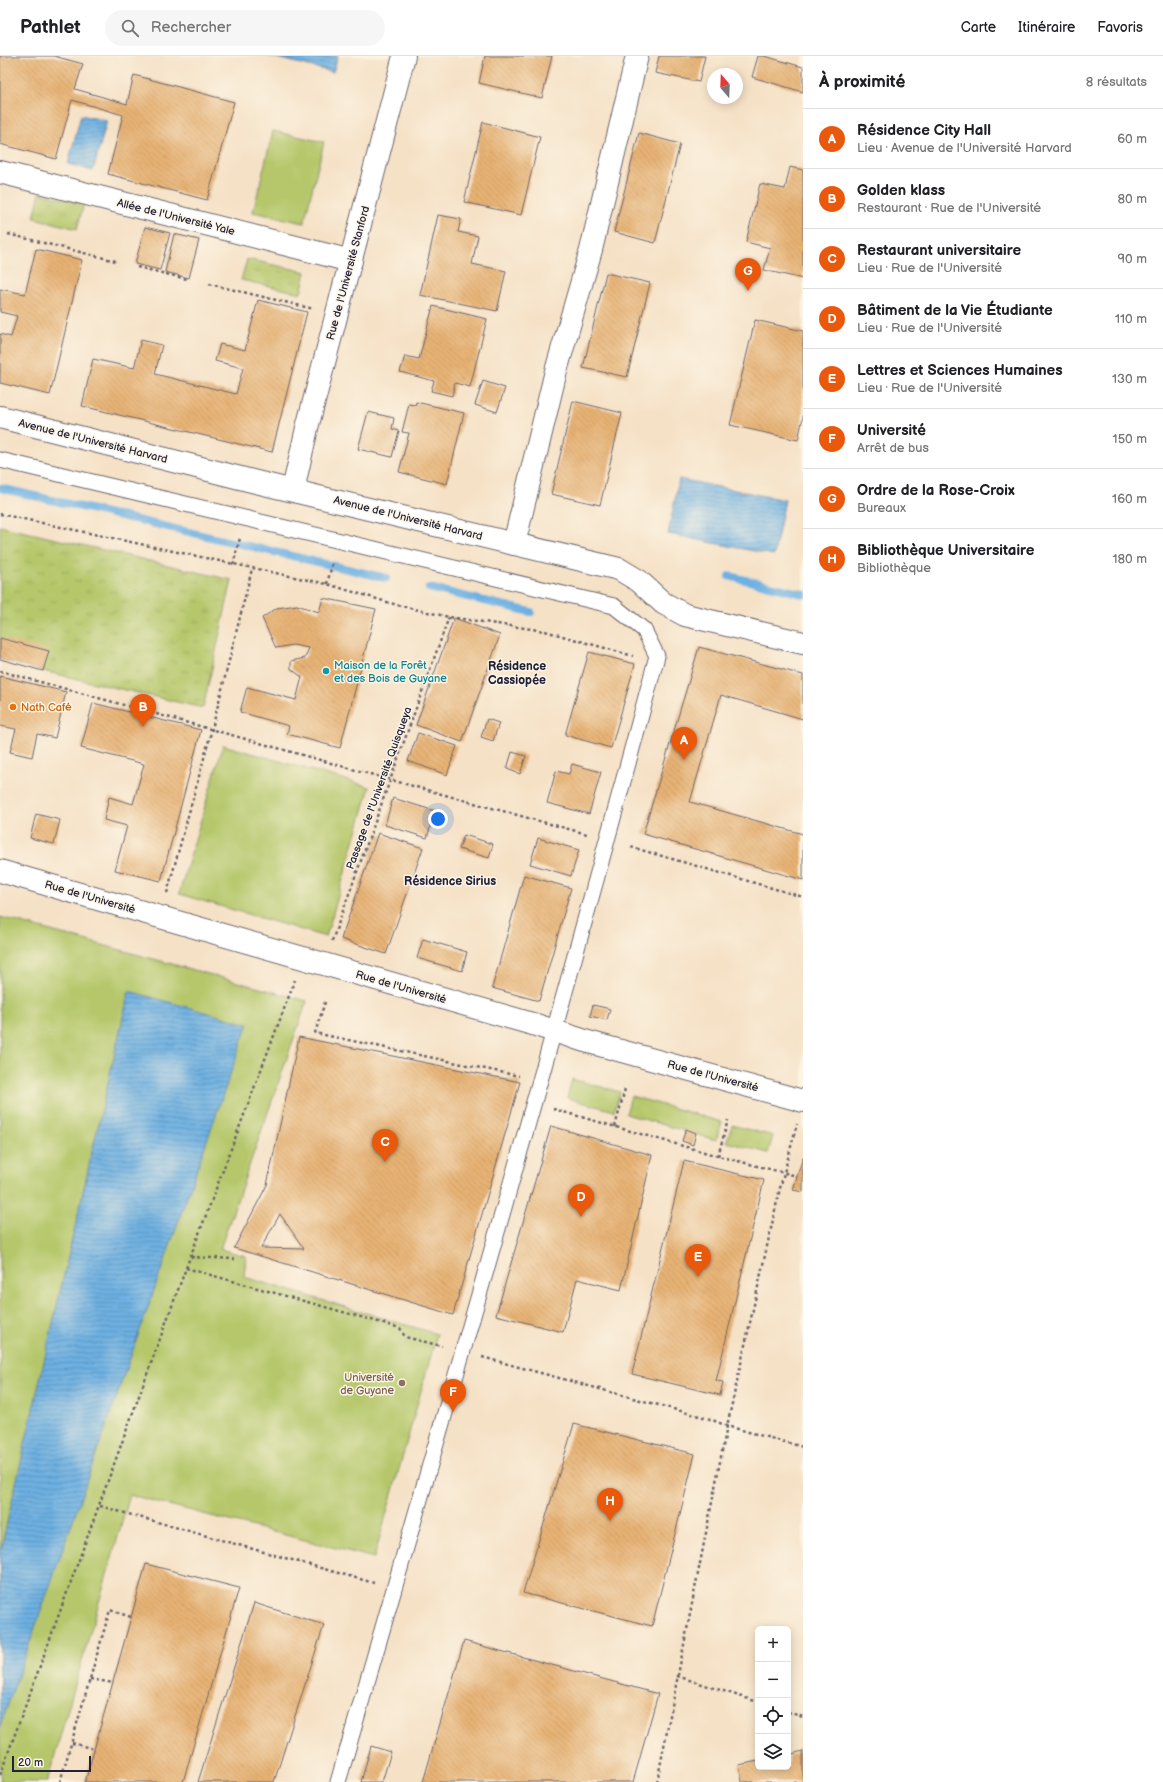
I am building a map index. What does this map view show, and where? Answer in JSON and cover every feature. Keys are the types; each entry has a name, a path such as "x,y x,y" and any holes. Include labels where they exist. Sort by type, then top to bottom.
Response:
{"street":[{"name":"Rue de l'Université Stanford","path":"292,490 404,56"},
{"path":"514,544 556,371 591,250 637,56"},
{"name":"Allée de l'Université Yale","path":"0,172 351,261"},
{"name":"Avenue de l'Université Harvard","path":"0,418 619,569 639,581 663,603 686,615 803,643"},
{"name":"Rue de l'Université","path":"0,871 554,1031 803,1101"}],"lane":[{"path":"0,460 614,606 644,630 657,656 608,840 554,1031 338,1782"}],"path":[{"path":"8,234 116,261"},
{"path":"137,267 187,279"},
{"path":"209,284 320,310"},
{"path":"0,514 327,584 449,617 545,632 635,656"},
{"path":"233,564 240,537"},
{"path":"327,584 334,558"},
{"path":"167,896 212,728 252,569"},
{"name":"Passage de l'Université Quisqueya","path":"324,964 449,617"},
{"path":"0,671 212,728 390,781 589,835"},
{"path":"631,847 803,896"},
{"path":"0,1775 100,1506 186,1268 290,996 301,958"},
{"path":"325,1002 315,1033 520,1076"},
{"path":"615,1127 626,1089"},
{"path":"550,1108 718,1156 797,1176"},
{"path":"718,1156 728,1120"},
{"path":"657,1782 727,1426 784,1173 797,1122"},
{"path":"191,1256 235,1259"},
{"path":"186,1268 400,1328 405,1337 446,1346"},
{"path":"477,1355 710,1419 727,1426 803,1447"},
{"path":"100,1506 380,1585"},
{"path":"60,1782 110,1610 131,1617"},
{"path":"677,1676 755,1701"},
{"path":"90,1679 113,1683"},
{"path":"791,1713 803,1717"},
{"path":"72,1743 94,1749"}],"green space":[{"path":"273,131 324,142 304,223 253,212"},
{"path":"40,193 84,204 77,229 34,218"},
{"path":"247,259 306,272 301,293 241,280"},
{"path":"0,526 232,580 203,708 43,671 0,659"},
{"path":"223,745 370,787 326,937 179,894"},
{"path":"0,917 307,1001 220,1249 246,1256 244,1277 437,1334 374,1558 130,1495 47,1782 0,1782"},
{"path":"572,1079 620,1092 614,1111 567,1098"},
{"path":"631,1096 722,1122 716,1140 626,1114"},
{"path":"732,1125 773,1136 768,1153 727,1142"}],"water":[{"path":"269,56 338,56 333,72"},
{"path":"81,115 107,121 93,171 68,164"},
{"path":"679,479 785,500 774,555 668,534"},
{"path":"129,991 248,1024 0,1727 0,1553"}],"building":[{"path":"0,56 54,56 83,64 75,89 127,104 134,75 234,102 207,200 108,174 123,115 72,100 56,159 0,144"},
{"path":"485,56 552,56 542,98 479,83"},
{"path":"659,56 705,56 699,82 655,73"},
{"path":"758,56 764,56 803,67 803,92 752,77"},
{"path":"483,122 540,137 521,215 464,202"},
{"path":"639,133 680,144 655,243 614,232"},
{"path":"790,167 803,170 803,279 764,270 770,248 746,242 760,184 785,189"},
{"path":"438,215 461,219 458,232 478,236 472,264 506,271 497,311 420,295"},
{"path":"145,227 170,233 160,270 135,264"},
{"path":"174,234 199,240 189,278 165,272"},
{"path":"36,249 82,260 50,395 0,383 0,334 11,337 17,316 0,312 0,289 25,294"},
{"path":"606,273 650,283 627,377 583,368"},
{"path":"258,300 307,312 272,452 82,406 93,359 134,368 141,340 162,345 155,374 236,394 243,368 215,361 220,344 245,350"},
{"path":"433,306 487,319 470,387 455,383 452,396 431,391 434,381 400,372 405,356 419,359"},
{"path":"755,320 803,331 803,417 798,440 730,425"},
{"path":"483,381 505,388 497,412 475,405"},
{"path":"573,401 622,413 600,505 551,494"},
{"path":"416,402 464,413 447,484 399,472 409,433 402,432 409,404 415,405"},
{"path":"368,412 394,418 392,429 399,431 392,457 358,449"},
{"name":"Maison de la Forêt et des Bois de Guyane","path":"323,598 376,609 340,748 287,734 289,726 240,712 247,687 296,700 302,677 291,669 291,661 305,658 309,648 293,645 276,648 262,618 277,608 297,605 319,612"},
{"path":"454,618 500,635 462,742 416,725"},
{"path":"0,638 49,651 43,671 0,659"},
{"path":"699,647 803,675 803,719 721,695 690,802 803,834 803,880 643,834"},
{"path":"589,652 635,664 611,748 565,735"},
{"path":"0,676 66,692 55,738 37,734 32,757 10,752 16,729 0,726"},
{"path":"93,703 201,730 161,881 115,870 127,826 104,820 109,797 133,804 144,764 81,748"},
{"path":"487,719 499,723 493,741 481,737"},
{"path":"418,733 457,746 447,775 408,761"},
{"path":"512,752 526,756 520,774 507,769"},
{"path":"572,764 601,772 589,814 547,803 556,771 569,774"},
{"path":"393,798 435,811 427,838 385,825"},
{"path":"36,814 60,820 54,844 30,838"},
{"path":"378,833 423,848 386,954 341,939"},
{"path":"464,835 493,844 489,858 459,849"},
{"path":"538,838 579,850 571,876 530,864"},
{"path":"524,875 571,888 539,1001 492,988"},
{"path":"423,939 467,952 462,971 417,958"},
{"path":"593,1005 610,1009 607,1020 590,1016"},
{"path":"299,1037 520,1082 453,1315 234,1248 267,1185","holes":["280,1214 304,1249 261,1248"]},
{"path":"551,1126 652,1155 621,1290 577,1279 563,1332 496,1315"},
{"path":"686,1129 696,1133 693,1145 682,1141"},
{"path":"803,1157 803,1192 793,1190"},
{"path":"684,1161 764,1180 716,1381 723,1382 720,1395 632,1374"},
{"path":"574,1424 695,1454 652,1626 523,1593"},
{"path":"146,1564 239,1588 183,1782 85,1782"},
{"path":"254,1603 324,1625 274,1782 198,1782"},
{"path":"464,1641 658,1694 633,1782 423,1782"},
{"path":"371,1746 391,1752 382,1782 361,1782"},
{"path":"803,1751 803,1782 742,1782 739,1765 755,1762 755,1770 791,1770 791,1754"}],"waterway":[{"path":"0,488 386,578"},
{"path":"729,576 803,594"},
{"path":"429,588 531,612"}],"place":[{"name":"Ordre de la Rose-Croix","path":"748,291"},
{"name":"Maison de la Forêt et des Bois de Guyane","path":"326,671"},
{"name":"Nath Café","path":"13,707"},
{"name":"Golden klass","path":"143,727"},
{"name":"Résidence City Hall","path":"684,760"},
{"name":"Restaurant universitaire","path":"385,1162"},
{"name":"Bâtiment de la Vie Étudiante","path":"581,1217"},
{"name":"Lettres et Sciences Humaines","path":"698,1277"},
{"name":"Université de Guyane","path":"402,1383"},
{"name":"Université","path":"453,1412"},
{"name":"Bibliothèque Universitaire","path":"610,1521"}],"district":[{"name":"Résidence Cassiopée","path":"517,673"},
{"name":"Résidence Sirius","path":"450,881"}]}
